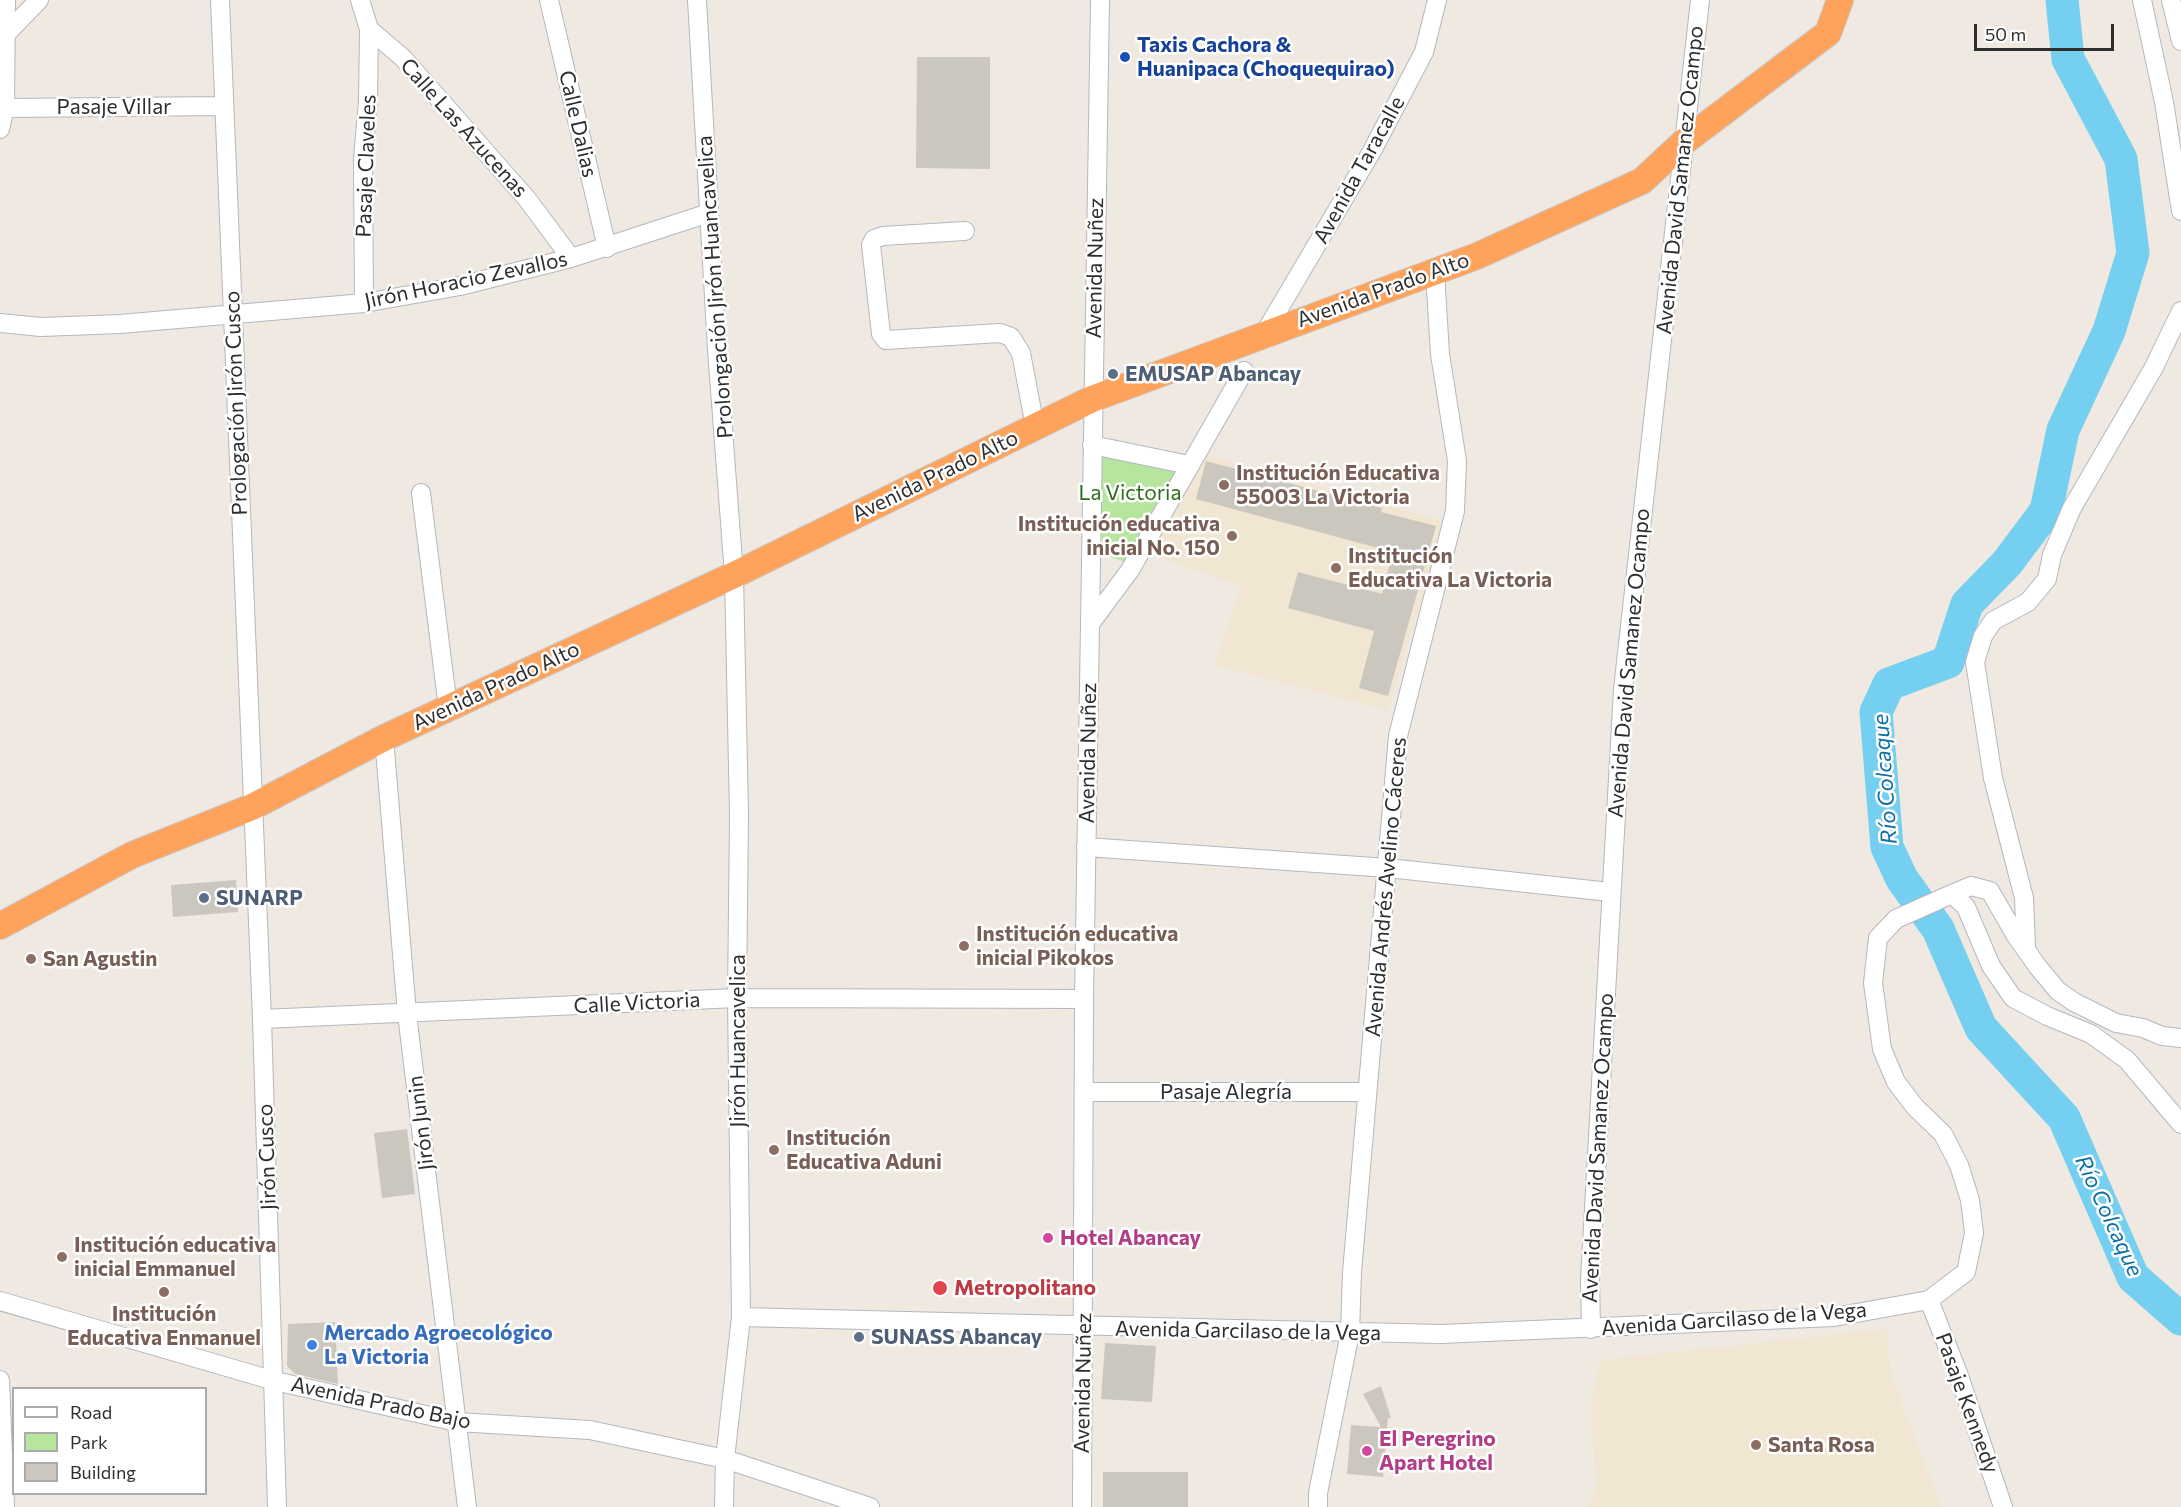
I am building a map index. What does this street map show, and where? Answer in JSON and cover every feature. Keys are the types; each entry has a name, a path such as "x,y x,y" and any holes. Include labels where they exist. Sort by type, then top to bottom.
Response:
{"highway":[{"name":"Avenida Prado Alto","path":"0,926 132,855 252,807 384,738 734,575 1092,399 1477,256 1642,181 1685,141 1828,33 1840,1"}],"street":[{"path":"0,129 4,108 8,32 6,0"},
{"path":"8,32 39,0"},
{"name":"Prologación Jirón Cusco","path":"220,0 252,807"},
{"path":"360,0 369,29"},
{"name":"Calle Dalias","path":"549,0 607,249"},
{"name":"Prolongación Jirón Huancavelica","path":"697,0 734,575"},
{"name":"Avenida Nuñez","path":"1082,1507 1084,999 1100,0"},
{"name":"Avenida Taracalle","path":"1264,334 1372,151 1424,52 1437,0"},
{"name":"Avenida David Samanez Ocampo","path":"1591,1329 1590,1280 1623,689 1700,0"},
{"path":"2142,0 2164,102 2181,211"},
{"path":"2170,0 2181,41"},
{"name":"Calle Las Azucenas","path":"369,29 403,58 527,199 571,258"},
{"name":"Pasaje Claveles","path":"364,303 363,159 368,101 369,29"},
{"name":"Pasaje Villar","path":"4,108 224,106"},
{"name":"Jirón Horacio Zevallos","path":"0,323 41,327 97,325 364,303 460,286 607,249 709,213"},
{"path":"965,231 883,236 874,240 871,245 881,334 886,340 1000,333 1011,337 1021,353 1035,427"},
{"name":"Avenida Andrés Avelino Cáceres","path":"1318,1507 1317,1493 1350,1333 1352,1272 1398,736 1455,511 1457,461 1440,354 1435,272"},
{"path":"2026,948 2024,898 1993,778 1975,662 1983,636 1993,621 2028,602 2047,579 2052,555 2072,508 2153,369 2181,311"},
{"path":"1090,624 1130,570 1244,371"},
{"path":"1092,446 1189,465"},
{"path":"420,493 448,708"},
{"name":"Jirón Huancavelica","path":"724,1507 725,1459 741,1317 739,815 734,575"},
{"name":"Jirón Junin","path":"384,738 408,1014 467,1507"},
{"name":"Jirón Cusco","path":"252,807 275,1381 277,1507"},
{"path":"1086,847 1388,868 1610,892"},
{"name":"Avenida Garcilaso de la Vega","path":"741,1317 1441,1334 1834,1317 1929,1300 1966,1272 1974,1233 1970,1200 1959,1165 1943,1134 1915,1107 1896,1082 1882,1049 1873,983 1878,938 1896,919 1971,886 1990,891 2026,948 2058,991 2074,1002 2116,1023 2143,1028 2162,1036 2181,1038"},
{"path":"1949,895 1966,907 1991,966 2013,998 2047,1016 2091,1034 2127,1060 2181,1124"},
{"name":"Calle Victoria","path":"262,1019 738,998 1084,999"},
{"name":"Pasaje Alegría","path":"1084,1092 1368,1092"},
{"name":"Pasaje Kennedy","path":"1929,1300 1958,1374 2003,1507"},
{"name":"Avenida Prado Bajo","path":"0,1301 275,1381 457,1422 590,1430 725,1459 870,1507"},
{"path":"0,1380 3,1502"}],"shaded area":[{"name":"La Victoria","path":"1203,454 1445,522 1388,710 1215,665 1241,586 1149,554"},
{"name":"Santa Rosa","path":"1886,1329 1891,1374 1941,1507 1589,1507 1596,1486 1591,1405 1600,1360"}],"green space":[{"name":"La Victoria","path":"1096,455 1180,470 1126,562 1103,555"}],"building":[{"path":"917,57 990,57 990,169 916,168"},
{"path":"1206,461 1382,508 1381,512 1436,526 1388,696 1359,688 1374,631 1288,608 1298,572 1382,594 1393,552 1196,499"},
{"name":"SUNARP","path":"236,880 238,912 173,917 171,885"},
{"path":"407,1129 415,1194 382,1198 374,1133"},
{"name":"Mercado Agroecológico La Victoria","path":"335,1322 338,1384 295,1374 287,1366 288,1324"},
{"path":"1105,1343 1156,1346 1152,1402 1101,1399"},
{"name":"El Peregrino Apart Hotel","path":"1381,1386 1391,1418 1388,1418 1383,1477 1347,1474 1351,1425 1381,1427 1363,1394"},
{"path":"1103,1472 1188,1472 1188,1507 1103,1507"}],"waterway":[{"name":"Río Colcaque","path":"2062,0 2068,59 2121,159 2133,253 2109,331 2063,430 2046,511 2007,563 1967,604 1948,662 1889,684 1876,712 1887,847 1902,879 1938,929 1981,1028 2064,1118 2133,1277 2181,1319"}],"place":[{"name":"Taxis Cachora & Huanipaca (Choquequirao)","path":"1125,57"},
{"name":"EMUSAP Abancay","path":"1113,374"},
{"name":"Institución Educativa 55003 La Victoria","path":"1224,485"},
{"name":"Institución educativa inicial No. 150","path":"1232,536"},
{"name":"Institución Educativa La Victoria","path":"1336,568"},
{"name":"SUNARP","path":"204,898"},
{"name":"Institución educativa inicial Pikokos","path":"964,946"},
{"name":"San Agustin","path":"31,959"},
{"name":"Institución Educativa Aduni","path":"774,1150"},
{"name":"Hotel Abancay","path":"1048,1238"},
{"name":"Institución educativa inicial Emmanuel","path":"62,1257"},
{"name":"Metropolitano","path":"940,1288"},
{"name":"Institución Educativa Enmanuel","path":"164,1292"},
{"name":"SUNASS Abancay","path":"859,1337"},
{"name":"Mercado Agroecológico La Victoria","path":"312,1345"},
{"name":"Santa Rosa","path":"1756,1445"},
{"name":"El Peregrino Apart Hotel","path":"1367,1451"}]}
